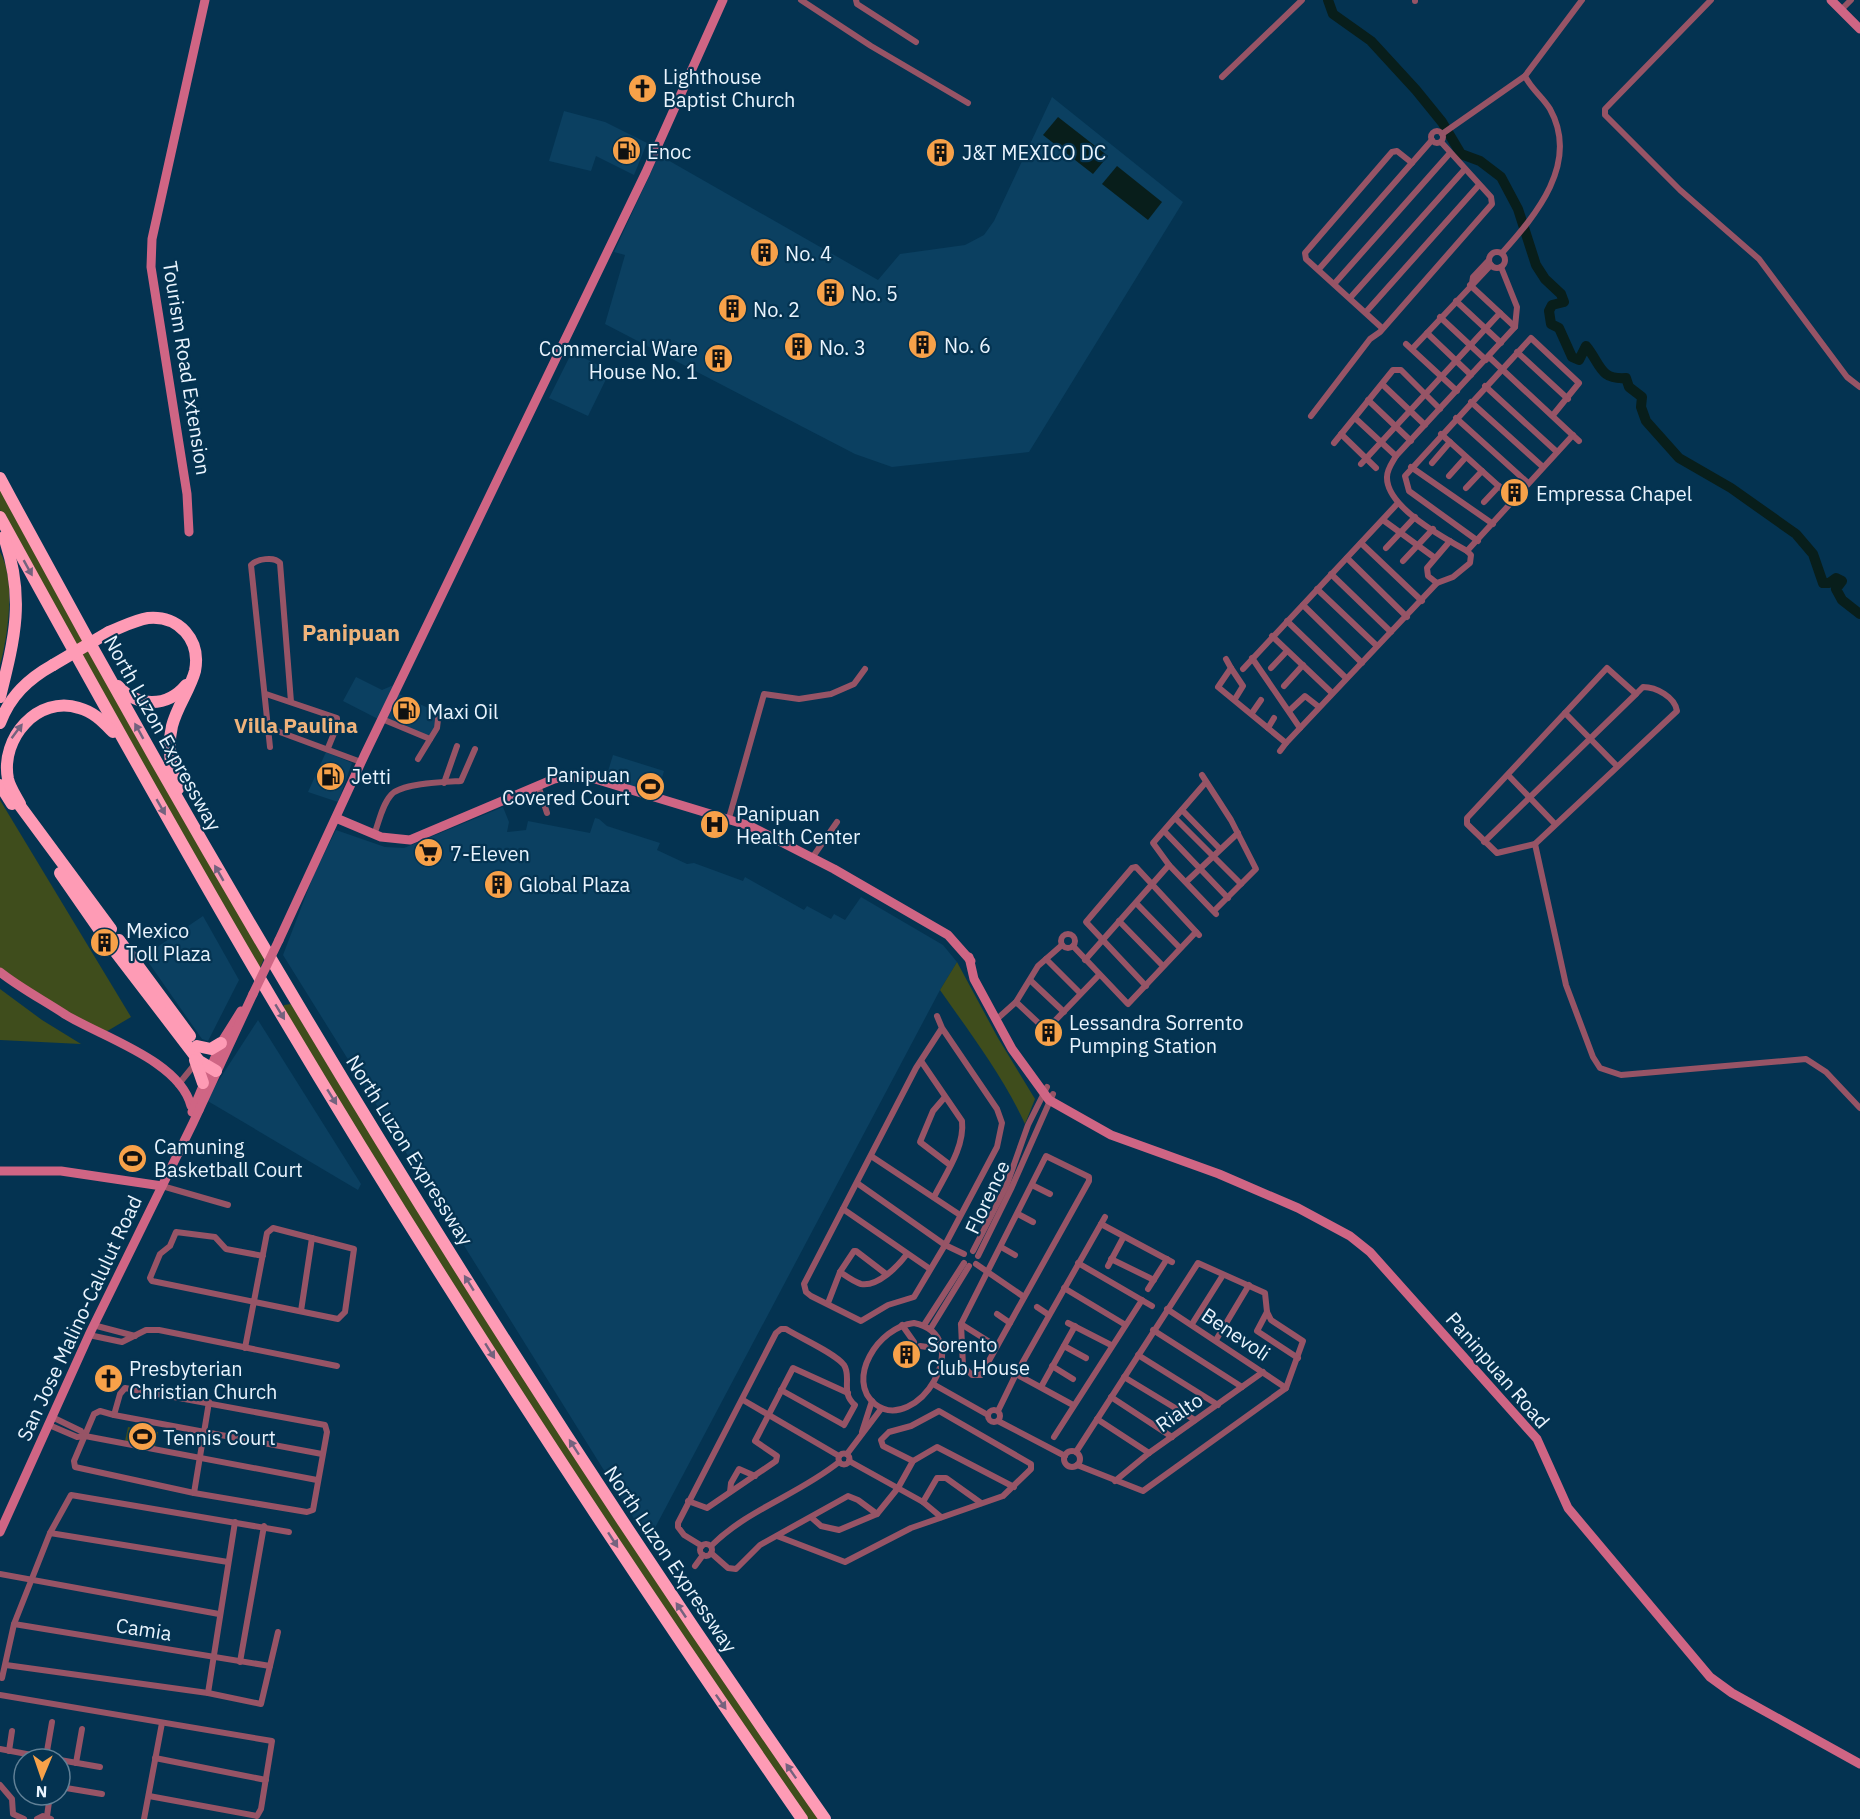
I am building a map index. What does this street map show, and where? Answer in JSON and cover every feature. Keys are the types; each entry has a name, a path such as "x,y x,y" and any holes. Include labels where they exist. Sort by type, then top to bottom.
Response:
{"highway":[{"name":"North Luzon Expressway","path":"0,478 188,819 286,987 491,1319 715,1662 825,1819"},
{"name":"North Luzon Expressway","path":"0,517 132,757 301,1047 504,1374 700,1672 802,1819"},
{"path":"0,527 13,568 18,617 0,697"},
{"path":"0,723 9,703 33,676 110,632 150,618 174,623 186,632 194,644 196,659 194,674 177,709 170,746 174,776 188,819"},
{"path":"98,658 120,688 132,698 145,702 160,702 175,696 194,674"},
{"path":"20,804 7,775 10,741 29,717 45,709 77,707 92,713 104,723 132,757"},
{"path":"0,776 20,804 107,932 2,789 0,776"},
{"path":"115,943 193,1047 214,1067"},
{"path":"193,1047 211,1049 221,1043"},
{"path":"193,1047 203,1083"}],"main road":[{"name":"Tourism Road Extension","path":"189,532 188,494 151,267 152,239 206,0"},
{"path":"196,1109 214,1067 253,994 361,762 646,172 723,0"},
{"path":"1831,0 1860,29"},
{"name":"Paninpuan Road","path":"336,818 374,835 398,840 419,838 538,784 564,777 595,779 729,818 763,832 948,935 969,957 999,1018 1048,1093 1065,1108 1111,1135 1219,1174 1298,1208 1350,1236 1370,1252 1537,1439 1568,1508 1710,1677 1732,1693 1860,1764"},
{"path":"0,972 65,1014 140,1054 178,1085 196,1109"},
{"path":"196,1109 203,1083 214,1067 221,1043 253,994"},
{"name":"San Jose Malino-Calulut Road","path":"0,1532 88,1335 162,1186 196,1109"},
{"path":"0,1171 61,1171 162,1186"}],"street":[{"path":"801,0 871,46 968,103"},
{"path":"856,0 857,4 916,42"},
{"path":"1222,76 1277,21 1302,0"},
{"path":"1441,141 1443,133 1452,126 1525,76 1582,0"},
{"path":"1711,0 1605,109 1605,115 1680,190 1759,259 1848,377 1860,387"},
{"path":"1841,10 1851,0"},
{"path":"1412,349 1471,284 1473,278 1490,263 1492,254 1502,253 1529,223 1553,184 1559,135 1550,109 1525,76"},
{"path":"1319,269 1432,140 1431,136 1434,131 1443,133"},
{"path":"1432,140 1437,143 1441,141"},
{"path":"1311,416 1370,339 1490,206 1491,197 1441,141"},
{"path":"1382,328 1306,259 1306,250 1392,152 1400,152 1412,163"},
{"path":"1335,283 1450,153"},
{"path":"1350,298 1464,169"},
{"path":"1366,312 1479,185"},
{"path":"1501,267 1505,260 1502,253"},
{"path":"1280,751 1318,707 1437,583 1453,577 1470,563 1471,555 1467,551 1398,503 1389,489 1387,479 1388,471 1396,456 1515,327 1517,307 1501,267 1490,263"},
{"path":"1471,284 1515,327"},
{"path":"1456,300 1501,343"},
{"path":"1361,464 1500,313"},
{"path":"1440,317 1471,345 1502,368 1579,441"},
{"path":"1427,333 1472,375"},
{"path":"1478,541 1409,490 1405,476 1528,339 1533,338 1578,379 1579,386 1553,415"},
{"path":"1406,344 1457,391"},
{"path":"1516,352 1568,399"},
{"path":"1334,443 1394,370 1398,369 1440,410"},
{"path":"1382,384 1425,425"},
{"path":"1485,386 1557,452"},
{"path":"1368,400 1411,441"},
{"path":"1471,402 1543,467"},
{"path":"1456,417 1528,483"},
{"path":"1354,418 1396,456"},
{"path":"1341,434 1376,468"},
{"path":"1441,434 1513,499"},
{"path":"1467,551 1573,435"},
{"path":"1432,464 1449,442"},
{"path":"1449,476 1466,457"},
{"path":"1411,467 1493,524"},
{"path":"1466,488 1482,471"},
{"path":"1484,502 1499,486"},
{"path":"1243,669 1398,503"},
{"path":"1386,548 1415,517"},
{"path":"1383,520 1435,558"},
{"path":"1403,561 1433,529"},
{"path":"1437,583 1426,572 1450,541"},
{"path":"1361,543 1422,601"},
{"path":"1347,558 1407,616"},
{"path":"270,747 251,565 253,562 274,559 280,563 291,702"},
{"path":"1331,574 1391,632"},
{"path":"1317,590 1377,646"},
{"path":"1303,605 1362,663"},
{"path":"1287,621 1346,678"},
{"path":"1272,636 1332,693"},
{"path":"1271,668 1287,651"},
{"path":"1252,658 1300,728"},
{"path":"1226,659 1243,686 1235,699"},
{"path":"1284,686 1303,665"},
{"path":"1213,693 1231,668"},
{"path":"1484,842 1591,740 1643,687 1655,687 1678,709 1535,844 1497,853 1484,842 1467,824 1467,818 1607,668 1636,694"},
{"path":"729,818 764,694 788,699 831,694 854,684 865,669"},
{"path":"1218,687 1286,743"},
{"path":"266,694 337,718 337,726 328,748"},
{"path":"1289,711 1305,696 1318,707"},
{"path":"1252,713 1261,700"},
{"path":"418,759 438,724 439,711"},
{"path":"1565,713 1617,766"},
{"path":"1268,728 1274,718"},
{"path":"382,719 430,739"},
{"path":"269,728 361,762"},
{"path":"444,783 458,746"},
{"path":"374,835 386,803 394,792 419,785 463,779 475,749"},
{"path":"1508,774 1555,824"},
{"path":"1202,775 1238,833 1258,871 1241,884 1215,913 1152,845 1206,782"},
{"path":"538,784 547,813"},
{"path":"1182,810 1220,849"},
{"path":"1175,818 1241,884"},
{"path":"812,858 837,822"},
{"path":"1164,831 1228,898"},
{"path":"1186,882 1238,833"},
{"path":"1535,844 1566,985 1593,1057 1600,1068 1621,1075 1806,1059 1821,1067 1860,1108"},
{"path":"1085,960 1169,865"},
{"path":"1073,946 1128,1004 1146,986 1180,948 1197,933 1136,867 1086,920 1086,924 1146,986"},
{"path":"1136,903 1180,948"},
{"path":"1119,921 1163,966"},
{"path":"999,1018 1016,1002 1046,959 1062,945 1063,936 1071,934 1075,941 1073,946 1067,949 1062,945"},
{"path":"1046,959 1080,993"},
{"path":"1016,1002 1044,1030 1099,975"},
{"path":"1030,980 1064,1012"},
{"path":"937,1016 942,1028 997,1109 1002,1123 997,1147 945,1245 914,1297 888,1305 866,1321 861,1321 806,1292 804,1284 921,1061 942,1028"},
{"path":"178,1085 189,1074 196,1061"},
{"path":"921,1061 962,1121 963,1127 950,1166 934,1197"},
{"name":"Florence","path":"1023,1152 1034,1112 1048,1093"},
{"name":"Florence","path":"970,1264 1005,1187 1042,1116 1048,1093"},
{"path":"945,1097 933,1111 920,1139 925,1148 950,1166"},
{"path":"1034,1112 1042,1116"},
{"path":"872,1156 960,1215"},
{"path":"1047,1156 1089,1177 1089,1181 981,1375 968,1372 963,1366 961,1324 1018,1214 1047,1156"},
{"path":"857,1183 945,1245 964,1254 976,1253"},
{"path":"1032,1185 1050,1194"},
{"path":"162,1186 228,1205"},
{"path":"843,1209 930,1269"},
{"path":"1018,1214 1033,1222"},
{"path":"999,1421 998,1411 1016,1374 1105,1217"},
{"path":"1101,1224 1123,1238 1169,1260 1148,1290"},
{"path":"245,1348 256,1301 267,1233 271,1229 353,1248 354,1258 344,1316 338,1319 256,1301 150,1278 160,1254 170,1246 176,1232 214,1237 226,1249 263,1256"},
{"path":"301,1311 312,1238"},
{"path":"1123,1238 1109,1262 1154,1280"},
{"path":"1001,1247 1016,1255"},
{"path":"828,1303 840,1272 856,1251 886,1274"},
{"path":"840,1272 859,1284 866,1284 896,1270 907,1254"},
{"path":"964,1254 970,1264 1024,1297"},
{"path":"1078,1263 1152,1306"},
{"path":"1065,1456 1066,1464 1072,1467 1077,1465 1143,1491 1286,1388 1304,1341 1271,1320 1267,1312 1265,1293 1198,1263 1076,1452"},
{"path":"927,1327 970,1264"},
{"path":"1192,1324 1223,1275"},
{"path":"1215,1341 1249,1285"},
{"path":"1064,1287 1124,1324"},
{"path":"1054,1437 1124,1324 1142,1300"},
{"path":"1037,1307 1049,1315"},
{"name":"Benevoli","path":"1167,1309 1286,1388"},
{"path":"1267,1312 1257,1331 1298,1358"},
{"path":"997,1314 1010,1323"},
{"path":"1068,1323 1111,1345"},
{"path":"961,1324 996,1346"},
{"path":"93,1325 135,1336"},
{"path":"902,1325 917,1344 942,1348"},
{"path":"743,1400 839,1459 844,1465 861,1434 871,1404 865,1382 869,1356 879,1340 902,1325 927,1327 942,1348 941,1362 933,1384 925,1395 909,1406 881,1409 871,1404 855,1406"},
{"path":"1041,1387 1075,1326"},
{"path":"106,1340 109,1329"},
{"path":"855,1406 848,1393 847,1373 842,1363 786,1329 781,1329 772,1339 743,1400 688,1501 678,1527 702,1546 711,1550 728,1568 736,1569 756,1548 849,1496 877,1514"},
{"path":"88,1335 122,1342 146,1330 159,1330 337,1366"},
{"path":"1153,1330 1242,1387"},
{"path":"1064,1346 1086,1358"},
{"path":"1138,1355 1218,1405"},
{"path":"1052,1366 1073,1378"},
{"path":"688,1501 704,1509 778,1459 755,1441 795,1367 848,1393"},
{"name":"Rialto","path":"1115,1481 1149,1453 1263,1372"},
{"path":"1016,1374 1073,1405"},
{"path":"1124,1377 1196,1420"},
{"path":"933,1384 988,1415 991,1421 999,1421 1065,1456"},
{"path":"114,1415 120,1394 125,1388 323,1424 327,1432 313,1510 309,1512 194,1493 75,1467 73,1464 96,1412 322,1454"},
{"path":"781,1390 844,1425 855,1406"},
{"path":"1111,1397 1172,1437"},
{"path":"194,1493 209,1402"},
{"path":"861,1434 871,1425 881,1409"},
{"path":"988,1415 992,1410 998,1411"},
{"path":"777,1536 842,1562 911,1528 1003,1497 1031,1468 1029,1461 939,1411 912,1426 889,1432 881,1440 883,1446 913,1461"},
{"path":"1097,1419 1149,1453"},
{"path":"51,1421 68,1425 85,1436"},
{"path":"51,1421 65,1432 77,1437 85,1436 317,1480"},
{"path":"65,1432 68,1425"},
{"path":"812,1518 821,1526 839,1530 877,1514 898,1488 913,1461 940,1447 1014,1487"},
{"path":"1065,1456 1069,1452 1076,1452"},
{"path":"1076,1452 1080,1458 1077,1465"},
{"path":"695,1566 731,1526 764,1505 814,1481 839,1459 848,1458 923,1502 941,1517"},
{"path":"730,1492 731,1483 740,1469 755,1476"},
{"path":"923,1502 937,1478 941,1477 981,1503"},
{"path":"2,1678 14,1624 50,1533 69,1497 74,1494 289,1532"},
{"path":"208,1693 235,1522"},
{"path":"240,1662 264,1526"},
{"path":"50,1533 228,1562"},
{"path":"702,1546 700,1552 703,1555"},
{"path":"0,1574 219,1614"},
{"name":"Camia","path":"14,1624 270,1666"},
{"path":"6,1665 208,1693 261,1704 278,1632"},
{"path":"0,1695 272,1740 260,1814 253,1816 149,1796"},
{"path":"50,1747 52,1722"},
{"path":"144,1819 162,1723"},
{"path":"76,1763 82,1729"},
{"path":"9,1750 12,1731"},
{"path":"0,1749 12,1751"},
{"path":"155,1758 266,1780"},
{"path":"72,1762 100,1767"},
{"path":"0,1785 12,1799 11,1817 24,1819"},
{"path":"72,1789 102,1794"},
{"path":"37,1819 49,1818"}],"shaded area":[{"path":"1052,97 1183,202 1029,452 892,467 855,454 605,324 625,255 614,252 659,155 878,280 900,254 965,245 984,235 994,221"},
{"path":"564,111 605,122 647,143 634,175 596,156 591,171 549,161"},
{"path":"1058,117 1108,156 1093,174 1043,135"},
{"path":"1117,166 1162,202 1148,220 1102,184"},
{"path":"572,352 610,371 588,416 549,398"},
{"path":"356,677 382,690 396,684 378,719 343,701"},
{"path":"399,694 426,707 437,708 438,722 430,737 387,719"},
{"path":"326,752 352,763 338,802 308,792"},
{"path":"613,755 664,771 661,781 641,775 636,791 605,781"},
{"path":"503,807 509,822 507,832 526,830 528,821 590,833 595,818 599,819 607,826 660,843 657,850 687,864 694,863 743,881 745,877 804,910 807,906 831,919 834,914 845,920 861,897 943,945 957,962 940,990 648,1541 283,955 314,874 336,830 385,847 404,848"},
{"path":"203,916 239,980 208,1041 202,1039 144,956"},
{"path":"258,1020 361,1184 358,1190 206,1100"}],"green space":[{"path":"0,485 265,956 259,970 0,510"},
{"path":"0,552 8,577 9,608 6,639 0,665"},
{"path":"0,800 131,1017 104,1033 74,1018 0,969"},
{"path":"957,962 998,1038 1035,1099 1025,1124 996,1072 940,990"},
{"path":"0,989 42,1020 81,1044 0,1040"},
{"path":"291,1004 482,1314 614,1518 819,1819 806,1819 622,1550 407,1214 283,1008 284,1005"},
{"name":"Tennis Court","path":"128,1427 158,1432 155,1447 125,1441"}],"waterway":[{"path":"1328,0 1333,14 1371,41 1416,90 1442,122 1461,154 1480,161 1501,177 1518,209 1536,265 1545,279 1561,294 1564,302 1552,305 1549,311 1551,324 1559,328 1572,357 1579,360 1586,346 1605,374 1626,378 1629,387 1642,397 1641,407 1646,421 1679,458 1731,488 1796,534 1813,554 1823,583 1829,583 1836,578 1842,581 1836,589 1842,600 1860,614"}],"place":[{"name":"Lighthouse Baptist Church","path":"642,88"},
{"name":"Enoc","path":"626,151"},
{"name":"J&T MEXICO DC","path":"941,152"},
{"name":"No. 4","path":"764,253"},
{"name":"No. 5","path":"830,293"},
{"name":"No. 2","path":"732,309"},
{"name":"No. 6","path":"923,345"},
{"name":"No. 3","path":"798,347"},
{"name":"Commercial Ware House No. 1","path":"719,359"},
{"name":"Empressa Chapel","path":"1515,493"},
{"name":"Maxi Oil","path":"406,711"},
{"name":"Jetti","path":"330,776"},
{"name":"Panipuan Covered Court","path":"651,786"},
{"name":"Panipuan Health Center","path":"715,824"},
{"name":"7-Eleven","path":"429,853"},
{"name":"Global Plaza","path":"498,884"},
{"name":"Mexico Toll Plaza","path":"105,942"},
{"name":"Lessandra Sorrento Pumping Station","path":"1048,1033"},
{"name":"Camuning Basketball Court","path":"133,1158"},
{"name":"Sorento Club House","path":"906,1355"},
{"name":"Presbyterian Christian Church","path":"108,1379"},
{"name":"Tennis Court","path":"142,1437"}],"district":[{"name":"Panipuan","path":"351,632"},
{"name":"Villa Paulina","path":"296,725"}]}
